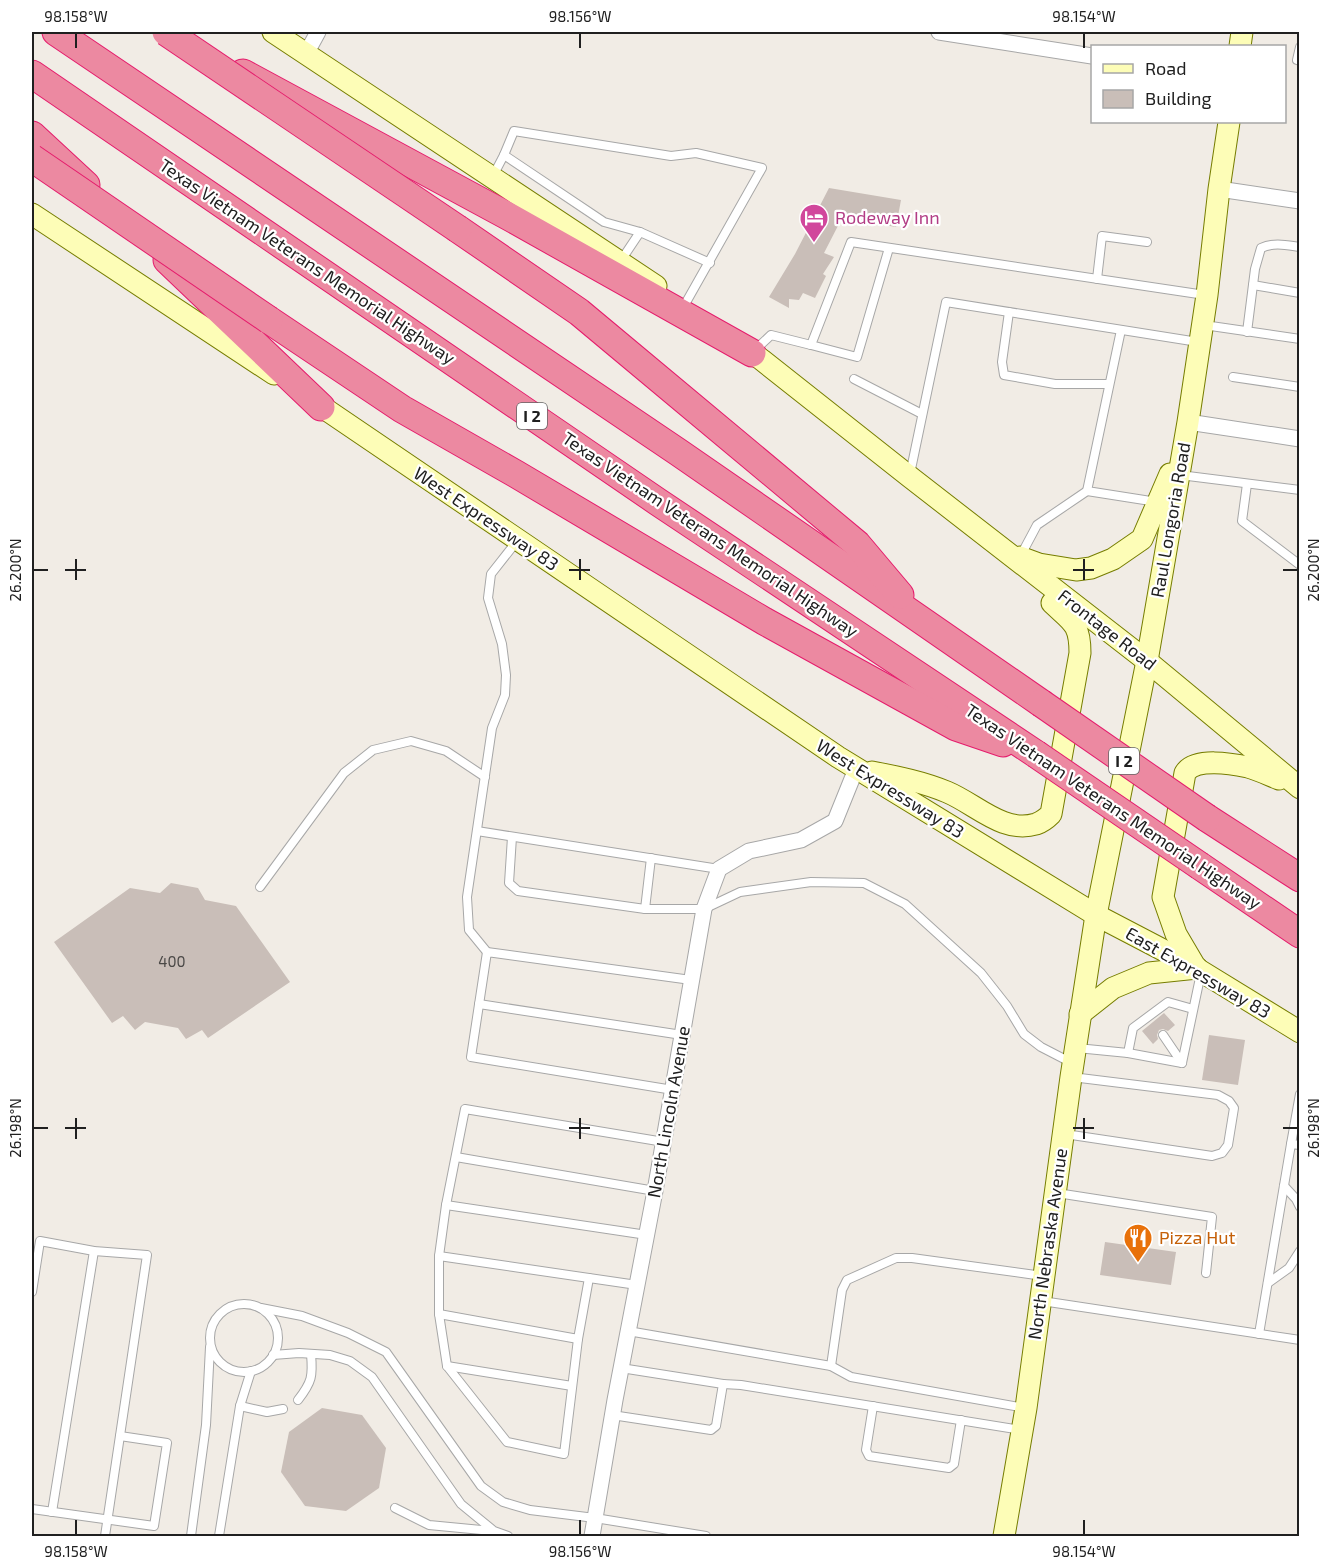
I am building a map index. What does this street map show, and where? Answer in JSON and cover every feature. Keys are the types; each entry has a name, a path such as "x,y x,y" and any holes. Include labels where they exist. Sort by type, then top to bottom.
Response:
{"highway":[{"name":"I 2","path":"56,32 678,452 1207,818 1299,878"},
{"path":"165,32 579,312 857,544 922,621"},
{"path":"165,32 496,209 752,353"},
{"name":"Texas Vietnam Veterans Memorial Highway","path":"32,74 658,502 1036,754 1299,934"},
{"path":"32,135 321,406"},
{"path":"32,158 402,409 764,621 956,727 1036,754"}],"main road":[{"path":"273,32 620,262 752,353 910,477"},
{"name":"Raul Longoria Road","path":"1096,915 1147,661 1186,431 1207,295 1229,123"},
{"name":"West Expressway 83","path":"32,214 321,406 856,769 1096,915"},
{"path":"1013,554 1039,564 1076,570 1091,568 1113,559 1142,539 1186,431"},
{"name":"Frontage Road","path":"910,477 1013,554 1147,661 1298,787"},
{"path":"856,769 919,782 939,789 1002,823 1024,827 1046,820 1051,814 1080,653 1080,642 1076,625 1024,576 1013,554"},
{"path":"1080,1014 1113,988 1149,973 1199,970 1176,934 1163,897 1186,770 1196,764 1214,763 1249,768 1298,787"},
{"name":"East Expressway 83","path":"1096,915 1199,970 1299,1032"},
{"name":"North Nebraska Avenue","path":"1004,1536 1023,1430 1073,1063 1096,915"}],"street":[{"path":"306,54 318,32"},
{"path":"939,32 1091,56"},
{"path":"1219,189 1299,201"},
{"path":"1186,431 1299,439"},
{"path":"719,869 749,851 801,840 835,821 856,769"},
{"name":"North Lincoln Avenue","path":"592,1536 704,909 719,869"}],"lane":[{"path":"1299,47 1299,61"},
{"path":"492,177 514,131 671,156 696,153 762,168 684,306"},
{"path":"504,155 604,222 640,232 710,263"},
{"path":"620,262 640,232"},
{"path":"1097,279 1102,236 1147,242"},
{"path":"810,345 851,242 1207,295"},
{"path":"1247,332 1258,253 1261,248 1269,244 1299,247"},
{"path":"752,353 771,335 857,357 889,248"},
{"path":"1253,285 1299,293"},
{"path":"910,477 946,302 1121,330 1201,334 1247,332 1299,339"},
{"path":"1009,312 1002,362 1004,375 1056,384 1109,384"},
{"path":"1087,491 1121,330"},
{"path":"1233,378 1299,387"},
{"path":"854,379 922,414"},
{"path":"1178,475 1299,490"},
{"path":"1247,484 1242,521 1299,565"},
{"path":"1013,554 1037,525 1087,491 1158,502"},
{"path":"517,540 491,574 488,598 502,644 506,675 505,695 492,728 467,897 469,930 487,952 691,980"},
{"path":"260,886 344,773 374,750 411,741 446,751 485,777"},
{"path":"477,831 719,869"},
{"path":"512,837 509,884 518,891 645,909 704,909 740,892 811,882 864,884 904,904 981,973 1007,1006 1024,1034 1041,1047 1073,1063 1218,1095 1234,1107 1228,1146 1222,1153 1212,1156 1063,1134"},
{"path":"645,909 651,858"},
{"path":"487,952 471,1058 673,1090"},
{"path":"1182,1062 1199,970"},
{"path":"1128,1053 1133,1028 1152,1018 1168,1002 1193,1009"},
{"path":"479,1004 682,1035"},
{"path":"1163,1035 1182,1062"},
{"path":"1073,1063 1128,1053 1182,1062"},
{"path":"1259,1334 1284,1186 1295,1145 1299,1094"},
{"path":"590,1278 578,1339 564,1454 507,1442 447,1366 439,1314 439,1256 446,1205 465,1109 664,1142"},
{"path":"456,1157 655,1191"},
{"path":"1284,1186 1296,1199 1299,1207"},
{"path":"1055,1193 1212,1217 1206,1273"},
{"path":"446,1205 647,1235"},
{"path":"32,1292 40,1241 94,1251 147,1255 105,1536"},
{"path":"52,1512 94,1251"},
{"path":"1268,1283 1289,1268 1299,1251"},
{"path":"439,1256 637,1285"},
{"path":"831,1366 842,1290 847,1280 896,1258 912,1258 1044,1276"},
{"path":"1041,1300 1299,1340"},
{"path":"191,1536 206,1425 211,1331 215,1320 223,1311 245,1304 302,1316 348,1333 386,1352 481,1486 503,1502 530,1510 705,1536"},
{"path":"210,1342 220,1362 229,1368 251,1371 260,1368 268,1362 278,1344 278,1333 274,1322 261,1308"},
{"path":"439,1314 578,1339"},
{"path":"628,1331 831,1366 851,1377 1026,1408"},
{"path":"273,1355 299,1353 330,1355 350,1361 372,1377 461,1504 494,1531"},
{"path":"298,1400 312,1375 311,1354"},
{"path":"447,1366 572,1386"},
{"path":"621,1368 1023,1430"},
{"path":"219,1536 240,1406 251,1371"},
{"path":"612,1414 711,1430 716,1426 723,1384"},
{"path":"240,1406 267,1412 283,1409"},
{"path":"873,1406 866,1450 869,1456 949,1468 954,1464 961,1420"},
{"path":"32,1509 154,1526 166,1443 120,1436"},
{"path":"395,1508 429,1526 494,1531 508,1536"}],"building":[{"name":"Rodeway Inn","path":"829,188 901,200 896,227 842,218 824,253 834,257 823,274 826,276 815,298 803,293 799,300 789,299 789,308 769,297 795,254"},
{"path":"171,883 198,888 205,900 236,906 290,982 208,1038 202,1030 186,1039 178,1028 145,1022 135,1030 123,1016 112,1023 54,942 130,888 160,893"},
{"path":"1164,1013 1175,1025 1168,1031 1159,1030 1158,1039 1153,1044 1142,1031"},
{"path":"1209,1035 1245,1040 1238,1085 1202,1080"},
{"name":"Pizza Hut","path":"1105,1242 1176,1252 1171,1285 1100,1275"},
{"path":"322,1408 362,1415 386,1448 379,1488 346,1511 305,1506 281,1472 289,1432"}],"place":[{"name":"Rodeway Inn","path":"814,244"},
{"name":"Pizza Hut","path":"1138,1264"}]}
